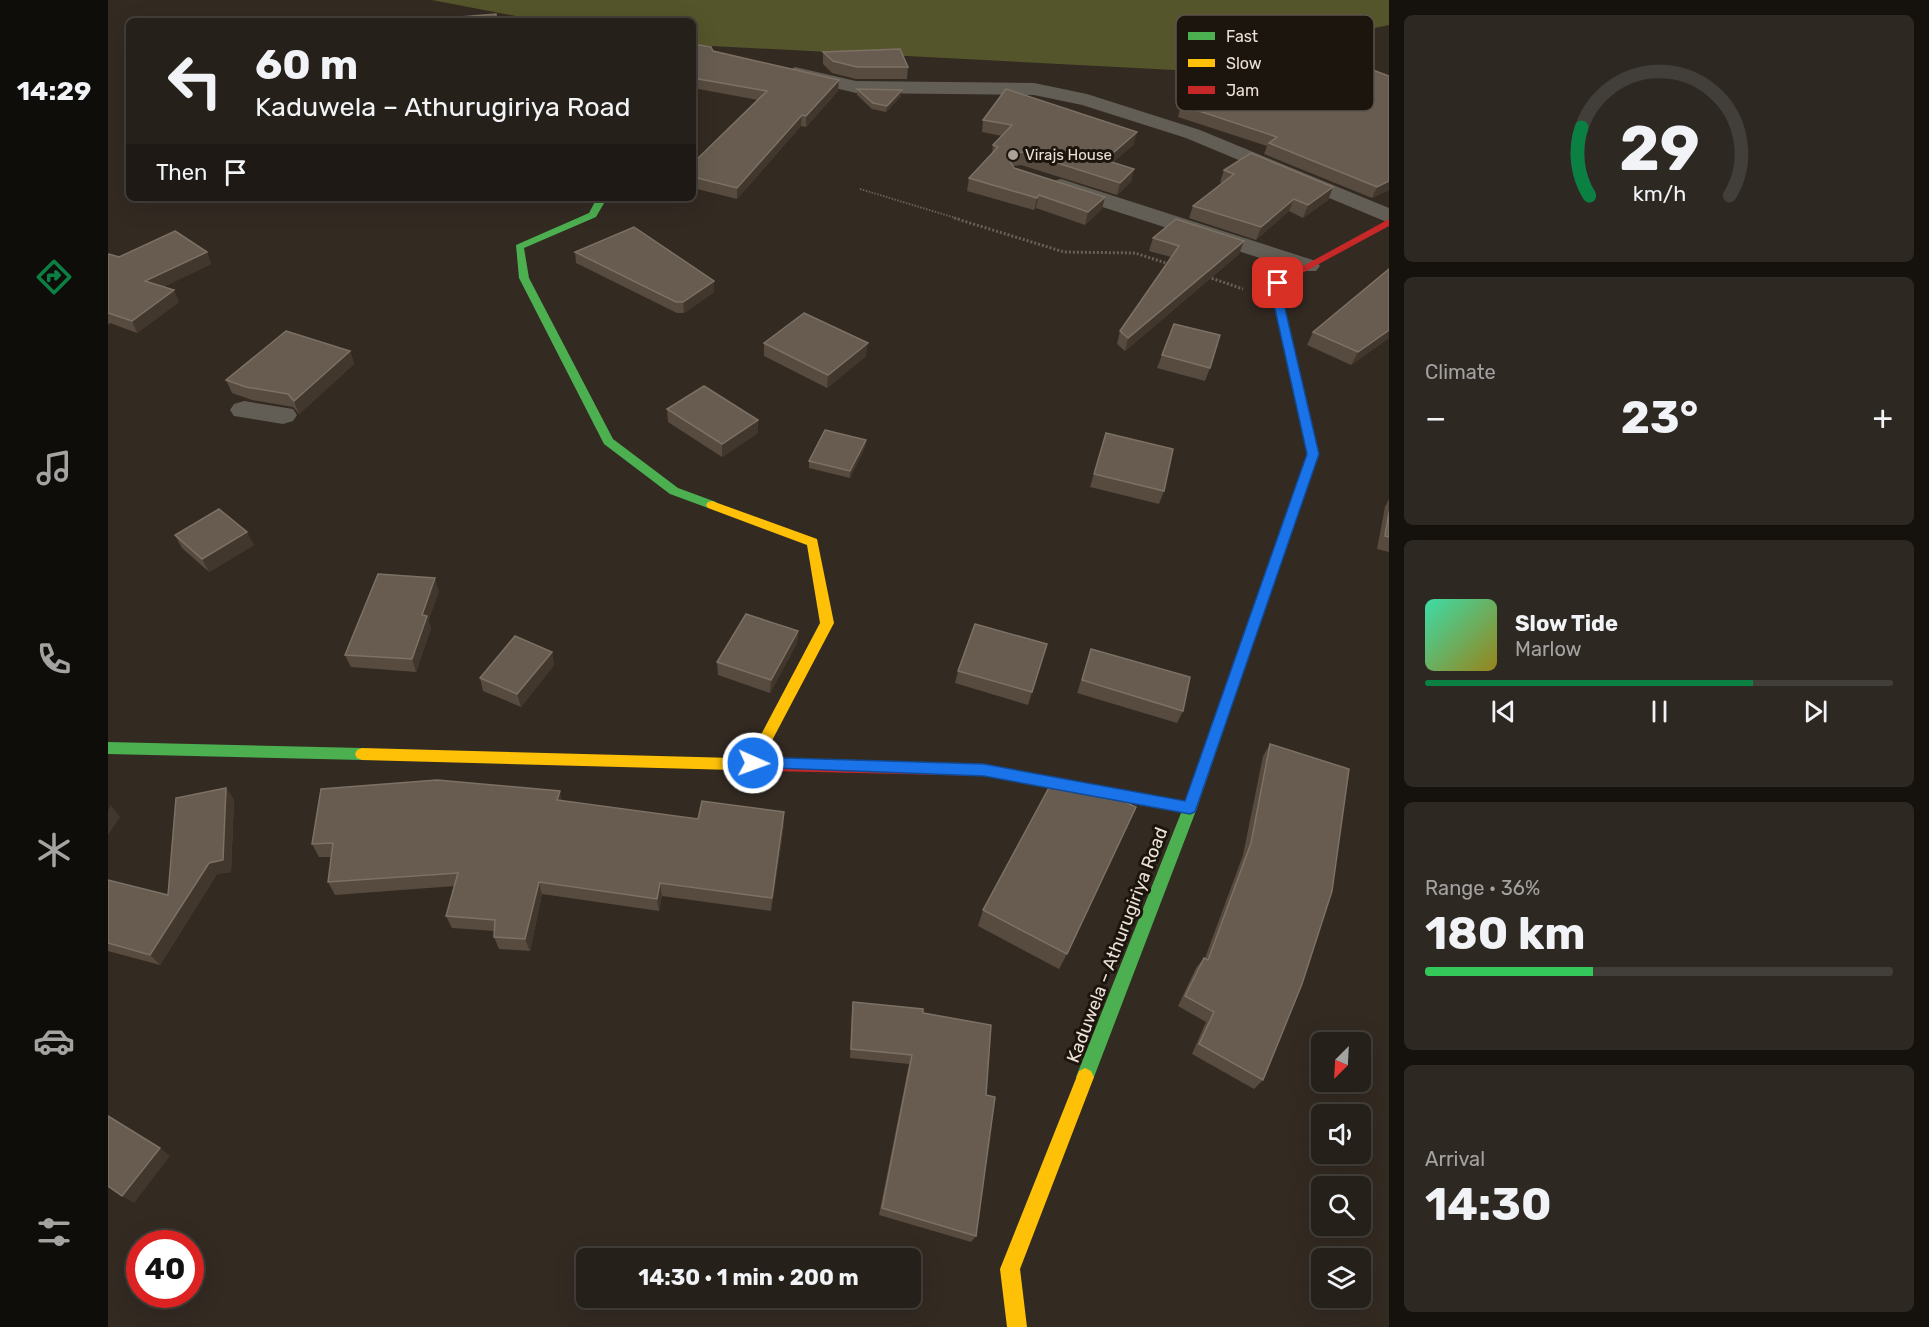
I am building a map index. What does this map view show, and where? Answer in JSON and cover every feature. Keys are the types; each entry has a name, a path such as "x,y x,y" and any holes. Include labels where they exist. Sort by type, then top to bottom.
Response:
{"street":[{"path":"777,69 856,87 1034,89 1087,100 1193,134 1389,216"},
{"path":"1042,180 1308,266"},
{"path":"600,201 593,214 519,247 524,278 608,441 674,491 813,542 827,623 753,763"},
{"path":"1278,300 1278,283 1389,222"},
{"name":"Kaduwela – Athurugiriya Road","path":"1017,1327 1010,1269 1190,808 1313,454 1278,300"},
{"path":"244,410 283,415"},
{"path":"108,748 984,770 1190,808"}],"path":[{"path":"860,189 1064,252 1135,253 1176,267"},
{"path":"1199,274 1278,300"}],"shaded area":[{"path":"432,0 1389,0 1389,25 1374,28 1374,15 1176,15 1176,70 696,45 696,18 526,18"}],"building":[{"path":"496,14 496,18 460,17"},
{"path":"696,44 711,47 713,51 839,80 806,116 802,115 737,188 696,178 696,160 767,91 696,79"},
{"path":"900,49 908,67 857,67 833,61 823,52"},
{"path":"1374,70 1389,76 1389,181 1377,187 1269,143 1277,137 1199,111 1374,111"},
{"path":"857,89 902,90 887,106 873,103"},
{"path":"1006,89 1137,132 1105,160 1134,169 1120,183 1023,152 1014,153 1009,159 1014,168 1105,197 1088,212 1039,195 1037,198 969,178 998,147 993,145 1012,125 983,120"},
{"path":"1251,153 1333,187 1308,205 1294,199 1261,227 1193,206 1234,174 1224,170"},
{"path":"1176,219 1244,241 1128,338 1120,331 1179,246 1153,238"},
{"path":"634,227 714,281 683,302 676,302 575,252"},
{"path":"175,231 207,252 145,281 174,290 132,321 108,313 108,255 119,257"},
{"path":"1389,269 1389,330 1358,352 1313,332"},
{"path":"804,313 868,343 828,375 764,343"},
{"path":"1174,324 1220,335 1210,368 1162,355"},
{"path":"286,331 350,351 294,401 288,394 246,387 226,380"},
{"path":"704,386 758,420 722,444 667,409"},
{"path":"825,430 866,440 850,471 809,461"},
{"path":"1106,433 1173,449 1164,491 1094,474"},
{"path":"219,509 247,532 202,559 175,535"},
{"path":"1389,512 1389,537 1385,536"},
{"path":"378,574 435,578 422,615 427,616 412,659 345,655"},
{"path":"746,614 798,631 771,680 717,662"},
{"path":"975,624 1047,644 1032,692 958,671"},
{"path":"515,636 552,652 517,694 480,678"},
{"path":"1091,649 1190,677 1183,711 1082,680"},
{"path":"1270,744 1349,769 1332,891 1302,984 1263,1080 1199,1044 1214,1012 1185,996 1204,958 1208,960 1251,843"},
{"path":"437,780 560,791 557,800 698,819 702,801 784,812 772,898 660,883 657,899 539,882 525,939 494,937 495,920 446,916 458,873 328,882 333,843 312,844 321,789"},
{"path":"1052,782 1101,791 1136,807 1067,954 983,910"},
{"path":"226,788 223,860 209,863 150,955 108,943 108,880 168,895 176,798"},
{"path":"853,1002 923,1009 923,1013 991,1025 986,1095 995,1097 976,1236 882,1208 912,1055 851,1049"},
{"path":"108,1116 160,1148 122,1196 108,1186"}],"traffic: fast":[{"path":"600,201 593,215 519,247 524,278 608,441 674,491 712,505"},
{"path":"1085,1077 1190,808 1264,594"},
{"path":"108,748 362,754"}],"traffic: slow":[{"path":"712,505 813,542 827,623 753,763"},
{"path":"362,754 734,764"},
{"path":"1106,793 1190,808"},
{"path":"1017,1327 1010,1269 1085,1077"}],"traffic: jam":[{"path":"1264,594 1313,454 1278,300 1277,283 1389,222"},
{"path":"734,764 984,770 1106,793"}],"place":[{"name":"Virajs House","path":"1013,155"}],"route":[{"path":"753,763 984,770 1190,808 1313,454 1278,300 1278,283"}]}
